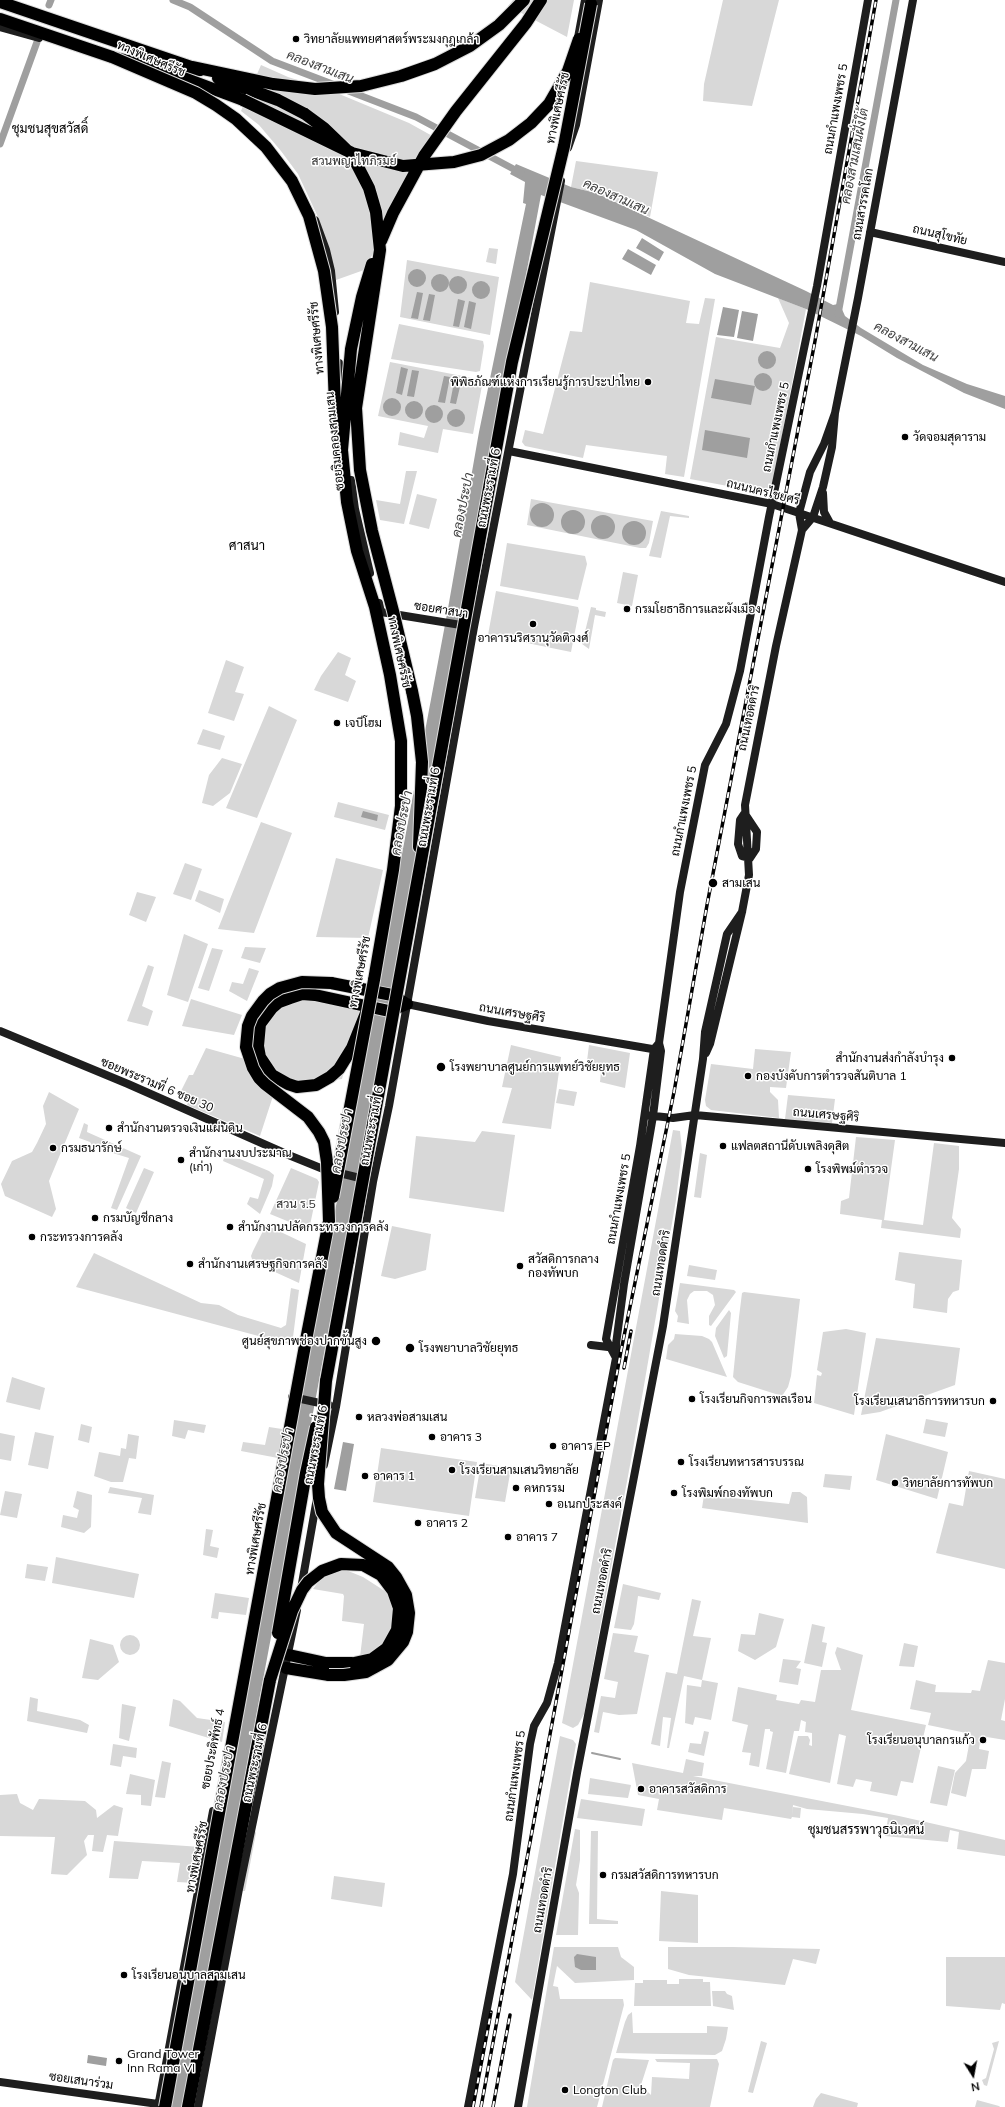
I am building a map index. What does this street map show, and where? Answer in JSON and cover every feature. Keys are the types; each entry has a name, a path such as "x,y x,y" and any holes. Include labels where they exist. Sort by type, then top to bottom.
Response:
{"highway":[{"path":"193,67 273,84 315,89 361,86 401,76 435,64 470,46 499,25 524,0"},
{"path":"342,450 351,349 362,297 375,255 393,213 429,150 456,111 526,23 541,0"},
{"path":"112,57 157,68 243,100 352,153 403,166 454,162 481,155 509,140 531,123 549,104 568,71 591,1"},
{"name":"ทางพิเศษศรีรัช","path":"188,2107 270,1680 306,1473 326,1381 512,362 564,146 591,1"},
{"name":"ทางพิเศษศรีรัช","path":"0,2 193,67 278,100 305,114 324,128 352,156 369,188 379,231 380,250 356,408 357,438 360,470 372,531 394,611 418,722 422,762 422,787 417,880"},
{"name":"ทางพิเศษศรีรัช","path":"0,20 112,57 196,93 222,110 266,147 292,181 309,216 324,271 332,328 336,414 342,450 347,502 357,551 375,606 390,676 401,747 401,806 393,870 329,1221 160,2106"},
{"path":"329,1221 327,1162 324,1142 308,1117 259,1078 253,1068 246,1047 248,1026 252,1016 270,994 280,988 302,982 331,983 392,995 407,1004"},
{"path":"367,1008 352,1048 339,1069 330,1077 316,1085 293,1086 272,1075 265,1067 260,1057 258,1046 260,1024 268,1012 279,1002 302,994 314,994 367,1008 389,1011 407,1004"},
{"path":"286,1668 344,1675 366,1672 388,1660 403,1642 407,1632 409,1613 406,1595 396,1576 388,1567 336,1533 322,1512 318,1484 326,1381"},
{"path":"270,1680 292,1611 302,1590 308,1582 322,1571 341,1564 363,1565 381,1575 393,1591 399,1608 397,1630 387,1648 372,1659 354,1663 326,1663 289,1655"}],"street":[{"name":"ถนนกำแพงเพชร 5","path":"468,2107 513,1874 530,1744 534,1726 547,1703 558,1663 616,1358 616,1344 624,1284 680,892 706,759 729,716 740,671 772,504 817,286 868,0"},
{"name":"ถนนสวรรคโลก","path":"813,517 823,487 832,447 835,413 857,303 913,0"},
{"name":"ถนนพระรามที่ 6","path":"568,149 566,120 576,45 591,1"},
{"name":"ถนนพระรามที่ 6","path":"198,2107 240,1889 289,1655 336,1407 373,1182 407,1004 474,627 556,207 568,149 576,125 591,1"},
{"name":"ซอยริมคลองสามเสน","path":"0,26 94,56 196,94 215,104 269,147 295,180 314,217 326,250 331,271 341,395 352,491 366,561 381,612"},
{"name":"ถนนสุโขทัย","path":"870,232 1005,262"},
{"name":"ถนนสวรรคโลก","path":"799,513 810,472 835,413"},
{"name":"ถนนนครไชยศรี","path":"509,451 772,504 1005,582"},
{"path":"823,487 824,512 830,524"},
{"name":"ถนนเทอดดำริ","path":"750,858 742,856 738,844 740,820 744,814 749,776 802,530 799,513"},
{"name":"ถนนเทอดดำริ","path":"802,530 813,517"},
{"name":"ซอยศาสนา","path":"381,612 474,627"},
{"name":"ถนนเทอดดำริ","path":"518,2107 577,1772 663,1326 703,1059 710,1044 742,912 750,875 750,858 756,849 757,832 744,814"},
{"name":"ถนนเศรษฐศิริ","path":"407,1004 488,1021 658,1048"},
{"name":"ซอยพระรามที่ 6 ซอย 30","path":"0,1031 128,1084 288,1155 323,1169 373,1182"},
{"name":"ถนนกำแพงเพชร 5","path":"608,1347 606,1339 649,1115"},
{"name":"ถนนเศรษฐศิริ","path":"649,1115 673,1118 695,1115 1005,1143"},
{"path":"591,1345 608,1347 616,1358"},
{"name":"ซอยประดิพัทธ์ 4","path":"160,2106 296,1397 336,1407"},
{"name":"ซอยเสนาร่วม","path":"0,2082 160,2106"}],"green space":[{"path":"513,0 574,0 567,37 508,6"},
{"path":"723,0 779,0 752,106 703,101 704,84"},
{"name":"สวนพญาไทภิรมย์","path":"261,65 288,77 332,91 409,123 436,138 364,270 336,280 329,250 317,215 298,174 259,125 241,111"},
{"path":"576,161 658,172 650,217 596,193 571,187"},
{"path":"489,248 498,249 496,264 486,262"},
{"path":"407,260 499,277 490,335 400,317"},
{"path":"590,282 690,301 686,323 699,324 705,298 715,299 684,477 665,474 667,456 586,445 583,458 525,446 522,442 525,430 543,434 570,331 582,332"},
{"path":"778,298 806,309 771,494 690,479 716,337 780,348 789,323"},
{"path":"399,324 483,341 484,346 480,371 476,372 391,359"},
{"path":"390,362 483,380 473,434 443,429 438,453 398,445 400,432 424,438 428,426 378,416"},
{"path":"406,471 417,471 404,524 380,520 376,500 400,504"},
{"path":"417,494 437,499 429,529 409,524"},
{"path":"531,499 653,521 649,543 646,548 640,548 527,525"},
{"path":"661,511 689,516 689,518 670,516 661,558 649,556"},
{"path":"507,543 585,556 587,564 578,600 500,586"},
{"path":"623,572 638,575 632,606 617,603"},
{"name":"อาคารนริศรานุวัดติวงศ์","path":"496,591 578,607 579,611 571,652 488,635"},
{"path":"591,607 596,608 596,610 606,612 605,617 595,615 589,649 582,644"},
{"path":"338,652 351,658 345,675 356,681 348,702 314,690 321,676"},
{"path":"226,660 244,667 235,692 244,694 234,721 208,713"},
{"path":"269,706 297,720 257,818 226,808"},
{"path":"203,729 225,736 220,750 197,744"},
{"path":"222,758 242,764 230,793 213,806 202,803 209,775"},
{"path":"338,802 389,815 385,830 334,817"},
{"path":"261,822 292,833 254,933 218,929"},
{"path":"336,858 383,870 368,938 316,937"},
{"path":"185,863 202,869 191,900 173,894"},
{"path":"199,890 224,899 220,913 195,901"},
{"path":"137,892 156,897 146,922 129,915"},
{"path":"184,934 208,944 188,1002 167,995"},
{"path":"245,947 266,948 260,963 241,958"},
{"path":"212,948 223,950 209,991 198,988"},
{"path":"148,965 154,967 142,1006 153,1011 148,1026 127,1021"},
{"path":"249,968 259,971 247,1001 229,991 232,982 243,984"},
{"path":"191,999 242,1015 234,1035 182,1026"},
{"path":"303,999 360,1009 342,1079 299,1084 289,1082 271,1067 264,1056 262,1034 270,1016 284,1004"},
{"path":"511,1045 561,1057 551,1129 502,1123 512,1088 502,1087"},
{"path":"589,1045 630,1053 625,1088 600,1082 601,1071 586,1069"},
{"path":"206,1048 245,1059 273,1096 260,1136 187,1105 190,1097 181,1091 189,1075 193,1075"},
{"path":"755,1049 791,1052 786,1088 770,1087 770,1092 778,1100 779,1118 711,1110 706,1106 705,1100 711,1064 753,1069"},
{"path":"559,1089 577,1092 574,1106 556,1103"},
{"path":"49,1092 79,1109 49,1181 56,1209 52,1217 5,1196 1,1184 12,1161 32,1152 37,1143 46,1124 43,1106"},
{"path":"788,1095 835,1099 832,1123 785,1119"},
{"path":"84,1123 88,1125 87,1132 141,1156 117,1210 111,1208 129,1158 93,1147 90,1142 79,1138"},
{"path":"673,1130 680,1131 682,1150 676,1200 633,1449 584,1714 578,1725 573,1728 562,1723"},
{"path":"482,1131 515,1135 504,1212 409,1198 416,1136 475,1142"},
{"path":"856,1137 895,1140 884,1220 923,1225 934,1143 959,1146 959,1169 952,1218 961,1229 960,1238 881,1228 882,1220 840,1214 841,1201 849,1198"},
{"path":"700,1153 707,1155 701,1198 694,1197"},
{"path":"224,1158 240,1159 269,1171 274,1175 272,1186 260,1214 247,1204 250,1197 258,1199 264,1179 223,1161"},
{"path":"144,1168 154,1172 136,1213 126,1208"},
{"name":"สวน ร.5","path":"291,1168 317,1179 319,1182 309,1230 270,1214"},
{"path":"266,1225 306,1244 299,1283 253,1262 251,1256"},
{"path":"392,1226 431,1234 426,1270 395,1279 381,1276"},
{"path":"899,1252 962,1260 959,1290 953,1292 948,1299 947,1313 913,1308 915,1284 895,1280"},
{"path":"94,1253 201,1303 219,1305 238,1315 281,1328 286,1325 291,1288 299,1290 292,1345 76,1287"},
{"path":"689,1265 717,1270 715,1280 687,1276"},
{"path":"680,1283 734,1290 736,1292 711,1326 709,1325 709,1316 715,1305 713,1295 707,1291 694,1291 690,1294 687,1300 689,1324 677,1322 678,1316 675,1311"},
{"path":"744,1292 800,1299 791,1376 788,1387 782,1396 738,1382 733,1377 742,1293"},
{"path":"729,1310 731,1313 727,1356 724,1358 715,1336 716,1328"},
{"path":"846,1329 866,1333 854,1415 814,1403 817,1375 821,1376 822,1373 817,1370 823,1332"},
{"path":"675,1334 702,1336 709,1339 712,1342 727,1377 666,1359 668,1345 674,1339"},
{"path":"876,1338 960,1348 955,1385 880,1412 861,1415"},
{"path":"12,1377 45,1388 40,1410 6,1402"},
{"path":"926,1419 948,1423 945,1437 923,1433"},
{"path":"174,1420 206,1425 204,1433 188,1430 185,1439 172,1436"},
{"path":"81,1424 92,1427 89,1443 78,1440"},
{"path":"269,1427 282,1429 278,1458 241,1451 243,1442 265,1445"},
{"path":"35,1432 54,1436 48,1469 28,1465"},
{"path":"0,1433 15,1436 11,1461 0,1459"},
{"path":"128,1434 139,1436 136,1459 129,1458 123,1482 111,1482 94,1476 99,1452 120,1456 121,1448 126,1449"},
{"path":"886,1434 948,1452 937,1499 876,1480"},
{"path":"381,1448 477,1462 469,1516 373,1502"},
{"path":"481,1463 511,1468 505,1502 475,1498"},
{"path":"969,1471 1005,1479 1005,1569 936,1553 949,1503 963,1506"},
{"path":"825,1474 852,1476 850,1490 823,1487"},
{"path":"110,1487 154,1495 151,1515 138,1513 142,1498 108,1493"},
{"path":"5,1491 22,1494 17,1518 0,1515"},
{"path":"77,1491 92,1495 91,1527 84,1533 61,1527 63,1515 77,1518 79,1510 73,1507"},
{"path":"792,1492 800,1492 807,1497 808,1523 702,1508 704,1495 789,1504"},
{"path":"206,1529 213,1530 210,1546 219,1548 217,1558 203,1555"},
{"path":"56,1557 139,1574 134,1598 52,1583"},
{"path":"27,1564 48,1567 45,1581 25,1578"},
{"path":"331,1564 363,1577 391,1595 395,1612 391,1636 379,1650 360,1657 364,1624 342,1621 343,1594 313,1589"},
{"path":"623,1584 661,1593 659,1600 638,1596 634,1624 631,1630 614,1628"},
{"path":"215,1593 249,1598 246,1615 219,1612 218,1619 211,1618"},
{"path":"692,1599 701,1601 693,1636 711,1638 702,1680 684,1676 669,1748 667,1748 671,1718 663,1717 660,1746 651,1744 666,1672 677,1674"},
{"path":"759,1613 784,1619 776,1647 755,1660 738,1651 741,1634 755,1635"},
{"path":"812,1624 825,1627 822,1642 827,1643 822,1667 804,1663"},
{"path":"613,1633 638,1636 634,1652 649,1655 637,1714 619,1715 603,1712 599,1733 594,1732 601,1696 615,1698 618,1682 604,1679"},
{"path":"130,1635 137,1638 140,1645 137,1652 130,1655 123,1652 120,1645 123,1638"},
{"path":"90,1639 113,1645 119,1662 98,1680 82,1678"},
{"path":"904,1643 918,1646 914,1667 899,1666"},
{"path":"837,1647 863,1655 851,1710 926,1725 913,1783 901,1781 897,1796 870,1791 872,1782 856,1779 853,1787 837,1784 846,1736 839,1734 830,1783 789,1774 798,1736 808,1736 810,1740 809,1745 812,1746 812,1733 805,1732 806,1722 801,1720 799,1731 794,1731 786,1773 766,1769 773,1732 770,1731 770,1729 765,1729 759,1767 749,1765 751,1753 742,1752 748,1725 732,1721 738,1687 777,1695 776,1700 799,1704 801,1700 815,1702 821,1670 841,1670 835,1653"},
{"path":"783,1659 801,1661 796,1668 801,1669 798,1685 779,1682"},
{"name":"โรงเรียนอนุบาลกรแก้ว","path":"988,1660 1005,1663 1005,1699 1001,1720 1005,1721 1005,1740 981,1736 979,1749 989,1751 986,1769 972,1769 966,1797 951,1793 955,1773 966,1761 971,1734 928,1725 931,1713 910,1709 916,1680 936,1685 935,1692 971,1693 972,1690 980,1691"},
{"path":"702,1680 718,1683 711,1720 695,1717 693,1725 685,1723 687,1685 701,1687"},
{"path":"30,1697 38,1699 37,1711 80,1720 89,1725 87,1733 27,1721"},
{"path":"173,1699 180,1701 197,1718 225,1722 222,1742 169,1726"},
{"path":"122,1704 136,1707 129,1741 119,1738"},
{"path":"704,1731 709,1732 704,1756 688,1752 690,1743 701,1744"},
{"path":"560,1736 573,1740 576,1744 532,2000 515,1982"},
{"path":"113,1744 137,1748 136,1758 123,1756 121,1767 110,1765"},
{"path":"686,1759 704,1763 702,1776 693,1776 899,1816 1005,1840 1005,1856 957,1849 959,1832 950,1830 948,1842 885,1836 888,1818 863,1814 807,1809 793,1805 792,1816 793,1807 801,1808 800,1818 792,1817 791,1819 724,1808 722,1820 657,1810 659,1799 638,1795 632,1763 683,1773"},
{"path":"162,1761 171,1763 165,1798 155,1797"},
{"path":"938,1766 955,1770 947,1806 930,1803"},
{"path":"130,1774 155,1780 151,1806 141,1805 141,1795 126,1794"},
{"path":"590,1778 631,1785 628,1798 588,1794"},
{"path":"17,1794 20,1803 33,1810 39,1799 85,1801 96,1810 97,1818 114,1805 123,1808 118,1836 107,1835 103,1852 92,1851 94,1835 88,1835 84,1841 87,1855 67,1875 51,1874 55,1837 0,1836 0,1795"},
{"path":"581,1799 645,1809 642,1826 577,1818"},
{"path":"254,1828 256,1833 245,1891 241,1891"},
{"path":"575,1829 580,1830 580,1860 576,1885 579,1893 578,1935 556,1935"},
{"path":"591,1831 598,1831 597,1919 618,1921 618,1924 589,1924"},
{"path":"114,1841 201,1847 195,1883 177,1882 180,1863 142,1861 138,1879 109,1878"},
{"path":"334,1876 385,1883 382,1907 331,1899"},
{"path":"661,1891 698,1895 698,1943 659,1941"},
{"path":"554,1947 618,1947 621,1957 634,1967 634,1980 575,1983 557,1966 553,1986 558,1987 560,1999 623,1999 624,2005 597,2107 527,2107"},
{"path":"668,1947 820,1949 816,1964 793,1959 785,1985 689,1975 668,1969"},
{"path":"946,1957 1005,1957 1005,2004 1002,2003 1000,2010 946,2006"},
{"path":"679,1979 703,1979 703,1982 710,1982 711,2006 634,2006 635,1983 643,1983 643,1980 667,1980 667,1984 679,1984"},
{"path":"712,1991 725,1991 727,1994 732,1996 734,2010 713,2006"},
{"path":"632,2012 633,2033 707,2033 707,2026 728,2027 722,2051 715,2055 616,2053 625,2022 628,2015"},
{"path":"761,2041 767,2043 753,2093 748,2092"},
{"path":"999,2041 987,2086 984,2085 982,2080 986,2078 994,2049 992,2043"},
{"path":"615,2058 649,2060 641,2085 651,2095 652,2077 689,2079 690,2063 657,2062 655,2059 717,2059 719,2064 710,2107 602,2107 613,2060"},
{"path":"821,2093 858,2103 857,2107 813,2107 816,2099"},
{"path":"977,2100 999,2106 1000,2107 975,2107"}],"shaded area":[{"path":"516,164 571,187 596,193 833,305 838,304 845,316 861,328 923,365 967,384 1005,396 1005,409 964,393 897,358 861,336 806,309 715,274 636,230 541,195 183,2107 167,2107 447,614 479,432 526,204 523,203 525,182 510,174"},
{"path":"642,238 664,252 659,261 636,248"},
{"path":"628,249 656,265 651,275 622,259"},
{"path":"417,269 423,272 426,278 423,284 417,287 411,284 408,278 411,272"},
{"path":"440,274 446,277 449,283 446,289 440,292 434,289 431,283 434,277"},
{"path":"458,276 464,279 467,285 464,291 458,294 452,291 449,285 452,279"},
{"path":"481,281 487,284 490,290 487,296 481,299 475,296 472,290 475,284"},
{"path":"417,292 423,293 418,319 411,318"},
{"path":"429,294 435,295 430,321 423,320"},
{"path":"458,299 465,301 459,327 453,326"},
{"path":"469,301 476,303 471,329 464,327"},
{"path":"723,307 739,310 734,337 717,335"},
{"path":"742,311 758,314 753,341 737,338"},
{"path":"767,351 773,354 776,360 773,366 767,369 761,366 758,360 761,354"},
{"path":"401,367 408,369 402,395 396,393"},
{"path":"412,370 419,371 414,397 407,396"},
{"path":"763,373 769,376 772,382 769,388 763,391 757,388 754,382 757,376"},
{"path":"444,376 450,377 445,403 438,402"},
{"path":"455,377 462,378 456,404 450,403"},
{"path":"715,379 755,386 751,405 711,398"},
{"path":"392,398 398,401 401,407 398,413 392,416 386,413 383,407 386,401"},
{"path":"414,401 420,404 423,410 420,416 414,419 408,416 405,410 408,404"},
{"path":"434,405 440,408 443,414 440,420 434,423 428,420 425,414 428,408"},
{"path":"456,409 462,412 465,418 462,424 456,427 450,424 447,418 450,412"},
{"path":"705,430 750,438 747,458 702,450"},
{"path":"542,503 551,506 554,515 551,524 542,527 533,524 530,515 533,506"},
{"path":"573,510 582,513 585,522 582,531 573,534 564,531 561,522 564,513"},
{"path":"603,515 612,518 615,527 612,536 603,539 594,536 591,527 594,518"},
{"path":"634,521 643,524 646,533 643,542 634,545 625,542 622,533 625,524"},
{"path":"363,811 378,815 377,821 361,817"},
{"path":"343,1442 354,1444 346,1491 334,1489"},
{"path":"577,1954 596,1957 596,1970 581,1970 575,1967 574,1957"},
{"path":"88,2055 107,2058 106,2066 87,2063"}],"waterway":[{"path":"49,5 51,0"},
{"name":"คลองสามเสน","path":"173,0 190,7 272,61 335,85"},
{"name":"คลองสามเสนฝั่งใต้","path":"838,314 896,0"},
{"path":"0,144 37,42"},
{"name":"คลองสามเสน","path":"346,90 416,117 521,173"},
{"path":"592,1753 620,1759"}],"railway":[{"path":"481,2107 621,1351 674,1092 707,905 815,341 876,0"},
{"path":"624,1368 631,1331"},
{"path":"473,2107 491,2012"},
{"path":"493,2107 510,2015"}],"place":[{"name":"วิทยาลัยแพทยศาสตร์พระมงกุฎเกล้า","path":"296,39"},
{"name":"พิพิธภัณฑ์แห่งการเรียนรู้การประปาไทย","path":"648,382"},
{"name":"วัดจอมสุดาราม","path":"905,437"},
{"name":"กรมโยธาธิการและผังเมือง","path":"627,609"},
{"name":"อาคารนริศรานุวัดติวงศ์","path":"533,624"},
{"name":"เจบีโฮม","path":"337,723"},
{"name":"สามเสน","path":"713,883"},
{"name":"สํานักงานส่งกําลังบํารุง","path":"952,1058"},
{"name":"โรงพยาบาลศูนย์การแพทย์วิชัยยุทธ","path":"441,1067"},
{"name":"กองบังคับการตำรวจสันติบาล 1","path":"748,1076"},
{"name":"สำนักงานตรวจเงินแผ่นดิน","path":"109,1128"},
{"name":"แฟลตสถานีดับเพลิงดุสิต","path":"723,1146"},
{"name":"กรมธนารักษ์","path":"53,1148"},
{"name":"สำนักงานงบประมาณ (เก่า)","path":"181,1160"},
{"name":"โรงพิพม์ตำรวจ","path":"808,1169"},
{"name":"กรมบัญชีกลาง","path":"95,1218"},
{"name":"สำนักงานปลัดกระทรวงการคลัง","path":"230,1227"},
{"name":"กระทรวงการคลัง","path":"32,1237"},
{"name":"สำนักงานเศรษฐกิจการคลัง","path":"190,1264"},
{"name":"สวัสดิการกลาง กองทัพบก","path":"520,1266"},
{"name":"ศูนย์สุขภาพช่องปากขั้นสูง","path":"376,1341"},
{"name":"โรงพยาบาลวิชัยยุทธ","path":"410,1348"},
{"name":"โรงเรียนกิจการพลเรือน","path":"692,1399"},
{"name":"โรงเรียนเสนาธิการทหารบก","path":"993,1401"},
{"name":"หลวงพ่อสามเสน","path":"359,1417"},
{"name":"อาคาร 3","path":"432,1437"},
{"name":"อาคาร EP","path":"553,1446"},
{"name":"โรงเรียนทหารสารบรรณ","path":"681,1462"},
{"name":"โรงเรียนสามเสนวิทยาลัย","path":"452,1470"},
{"name":"อาคาร 1","path":"365,1476"},
{"name":"วิทยาลัยการทัพบก","path":"895,1483"},
{"name":"คหกรรม","path":"516,1488"},
{"name":"โรงพิมพ์กองทัพบก","path":"674,1493"},
{"name":"อเนกประสงค์","path":"549,1504"},
{"name":"อาคาร 2","path":"418,1523"},
{"name":"อาคาร 7","path":"508,1537"},
{"name":"โรงเรียนอนุบาลกรแก้ว","path":"983,1740"},
{"name":"อาคารสวัสดิการ","path":"641,1789"},
{"name":"กรมสวัสดิการทหารบก","path":"603,1875"},
{"name":"โรงเรียนอนุบาลสามเสน","path":"124,1975"},
{"name":"Grand Tower Inn Rama VI","path":"119,2061"},
{"name":"Longton Club","path":"565,2090"}],"district":[{"name":"ชุมชนสุขสวัสดิ์","path":"50,129"},
{"name":"ศาสนา","path":"247,546"},
{"name":"ชุมชนสรรพาวุธนิเวศน์","path":"866,1830"}],"water label":[{"name":"คลองประปา","path":"463,505"},
{"name":"คลองประปา","path":"402,823"},
{"name":"คลองประปา","path":"342,1141"},
{"name":"คลองประปา","path":"283,1460"},
{"name":"คลองประปา","path":"224,1778"}]}
